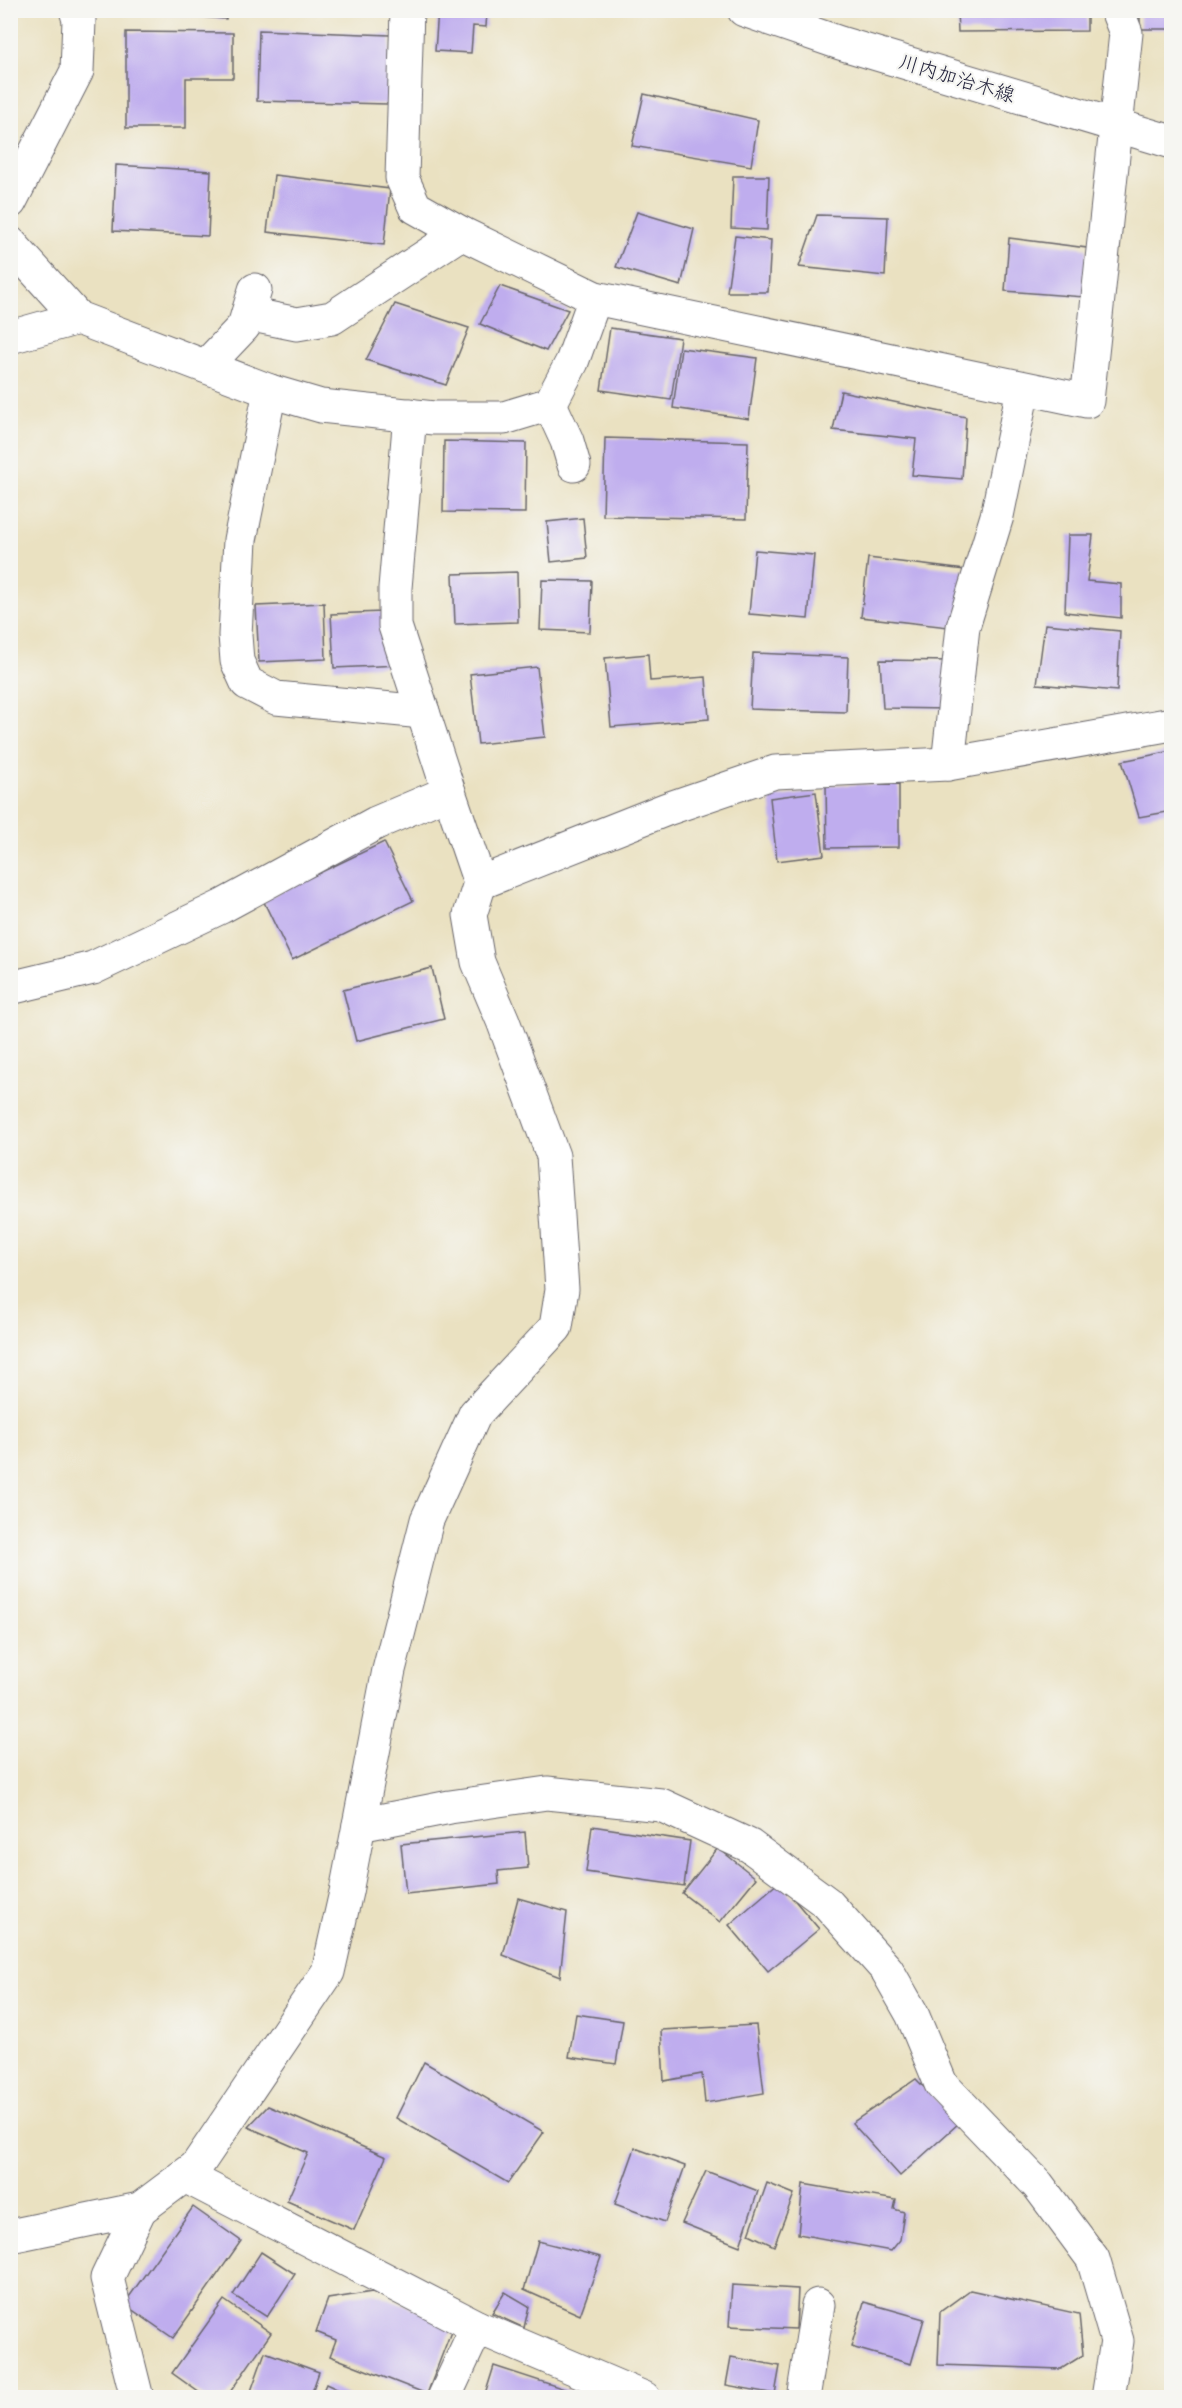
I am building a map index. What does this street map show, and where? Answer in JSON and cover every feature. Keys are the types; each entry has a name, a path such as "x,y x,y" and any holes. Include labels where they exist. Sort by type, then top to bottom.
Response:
{"street":[{"path":"10,202 77,71 79,20 76,10"},
{"path":"407,10 402,178 415,207 461,233 595,298 1087,401 1126,33 1117,10"},
{"name":"川内加治木線","path":"744,10 840,43 1172,142"},
{"path":"206,366 244,326 252,302 297,324 332,318 461,233"},
{"path":"10,243 78,318 270,391 321,406 434,418 504,418 550,404 572,362 595,298"},
{"path":"10,337 78,318"},
{"path":"948,764 963,627 997,516 1023,388"},
{"path":"270,391 240,540 235,635 237,661 247,683 276,698 423,712"},
{"path":"550,404 567,441 574,465"},
{"path":"10,2236 140,2209 196,2167 328,1972 389,1670 427,1520 475,1414 556,1327 562,1289 553,1156 503,1021 478,962 470,915 480,883 395,626 395,588 410,415"},
{"path":"480,883 667,809 775,772 948,764 1172,724"},
{"path":"10,988 93,968 221,907 376,823 449,792"},
{"path":"359,1826 450,1807 547,1793 661,1805 750,1846 827,1903 887,1970 912,2014 941,2084 1038,2185 1093,2259 1117,2341 1108,2397"},
{"path":"185,2176 477,2327 644,2397"},
{"path":"137,2397 107,2278 140,2209"},
{"path":"803,2397 818,2306"},
{"path":"444,2397 477,2327"}],"building":[{"path":"163,10 227,10 226,19 163,14"},
{"path":"438,10 487,10 486,27 473,26 471,53 435,51"},
{"path":"957,10 1087,10 1087,31 958,32"},
{"path":"1140,10 1172,10 1172,29 1140,29"},
{"path":"259,30 390,35 388,104 257,101"},
{"path":"126,32 233,33 233,78 186,78 186,128 126,128"},
{"path":"644,94 758,120 751,166 632,146"},
{"path":"116,165 211,171 208,236 113,231"},
{"path":"274,175 390,189 384,245 267,232"},
{"path":"733,176 769,176 767,230 731,228"},
{"path":"637,212 694,229 681,286 616,267"},
{"path":"817,215 888,217 885,276 799,267"},
{"path":"735,236 771,240 768,292 727,292"},
{"path":"1009,238 1087,248 1084,297 1005,291"},
{"path":"500,286 568,310 546,351 480,324"},
{"path":"395,304 469,328 446,385 366,360"},
{"path":"610,328 680,338 671,400 601,390"},
{"path":"681,348 757,358 749,419 673,408"},
{"path":"841,391 966,417 962,479 912,475 916,439 833,430"},
{"path":"605,438 748,442 746,519 603,516"},
{"path":"444,441 526,443 525,513 443,512"},
{"path":"583,518 587,558 551,562 547,522"},
{"path":"1068,535 1093,535 1087,581 1121,584 1121,618 1065,612"},
{"path":"755,550 814,555 808,619 749,614"},
{"path":"868,558 965,570 957,628 861,617"},
{"path":"517,572 518,622 455,624 453,574"},
{"path":"542,580 592,581 590,632 540,630"},
{"path":"324,603 326,659 259,662 256,606"},
{"path":"382,612 400,665 334,668 331,614"},
{"path":"1045,624 1120,631 1117,691 1037,684"},
{"path":"753,653 848,657 846,712 750,709"},
{"path":"648,654 650,681 706,677 709,719 611,727 605,658"},
{"path":"880,660 951,661 948,709 883,708"},
{"path":"537,667 545,737 478,744 470,674"},
{"path":"1172,751 1172,811 1139,817 1122,761"},
{"path":"899,784 899,847 827,848 826,785"},
{"path":"816,792 824,855 777,861 770,798"},
{"path":"384,842 413,901 292,960 263,900"},
{"path":"432,968 444,1019 356,1041 343,990"},
{"path":"592,1826 690,1841 684,1886 586,1872"},
{"path":"525,1832 528,1868 498,1871 499,1884 406,1894 401,1844"},
{"path":"718,1848 756,1878 720,1922 682,1893"},
{"path":"779,1882 819,1929 768,1971 729,1925"},
{"path":"518,1898 567,1912 560,1977 503,1955"},
{"path":"576,2014 623,2021 616,2064 569,2057"},
{"path":"756,2025 764,2093 705,2103 702,2074 664,2081 661,2030"},
{"path":"424,2062 544,2132 508,2183 396,2118"},
{"path":"916,2079 959,2123 900,2176 852,2123"},
{"path":"268,2106 386,2157 354,2230 287,2201 308,2153 248,2127"},
{"path":"635,2148 685,2166 665,2222 615,2204"},
{"path":"706,2171 758,2191 740,2246 682,2223"},
{"path":"767,2183 794,2194 774,2246 749,2234"},
{"path":"803,2184 896,2200 894,2209 904,2212 900,2240 891,2251 798,2234"},
{"path":"193,2207 241,2241 173,2338 124,2304"},
{"path":"538,2241 601,2257 580,2315 524,2290"},
{"path":"261,2252 295,2274 267,2317 233,2295"},
{"path":"732,2285 798,2289 796,2329 729,2326"},
{"path":"970,2290 1079,2314 1083,2355 1061,2369 938,2365 940,2312"},
{"path":"372,2292 454,2324 427,2394 330,2356 336,2340 316,2332 328,2299"},
{"path":"505,2292 529,2306 524,2328 492,2313"},
{"path":"224,2300 271,2333 226,2398 207,2398 172,2373"},
{"path":"864,2302 924,2319 911,2364 851,2347"},
{"path":"265,2352 319,2372 310,2398 269,2398 251,2391"},
{"path":"731,2357 780,2366 775,2394 726,2385"},
{"path":"494,2366 589,2397 589,2398 484,2398"},
{"path":"326,2384 356,2398 320,2398"}]}
